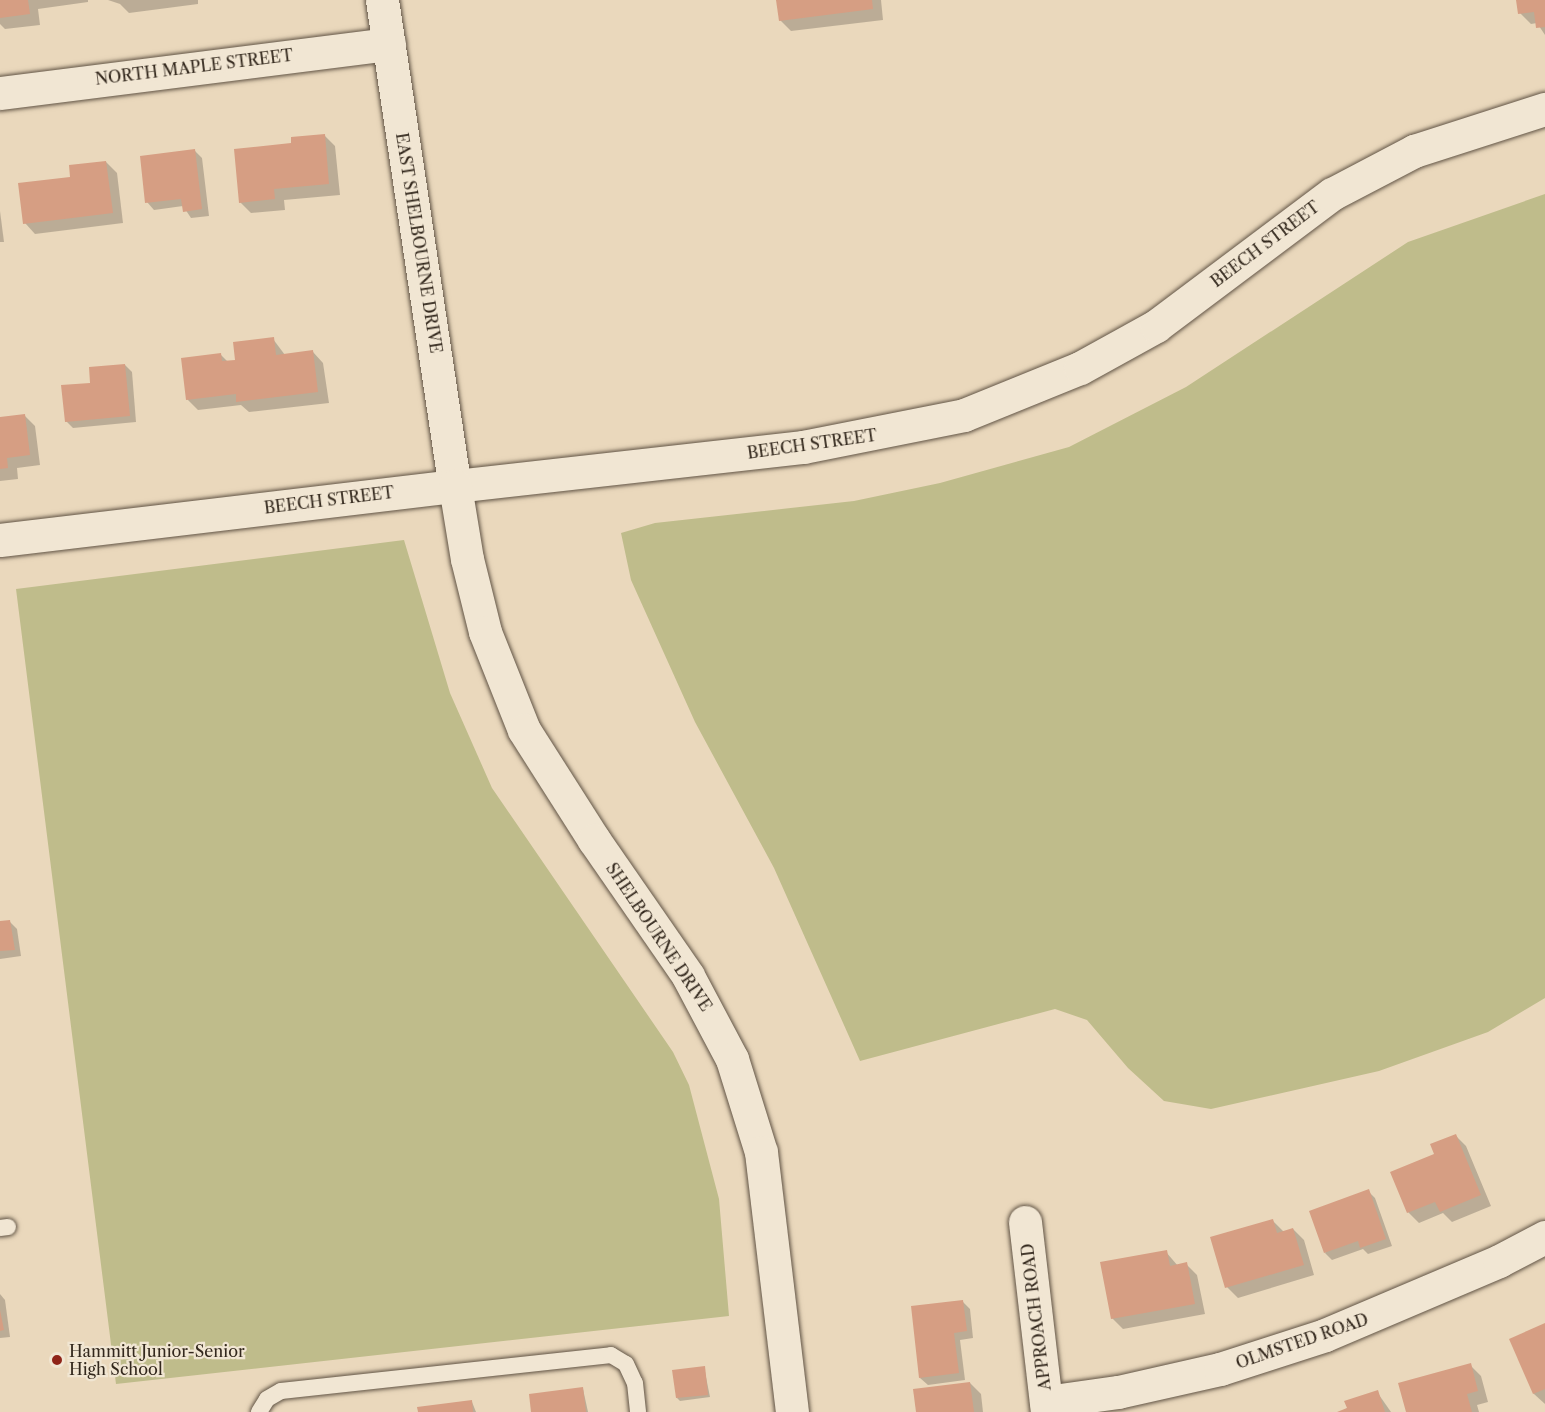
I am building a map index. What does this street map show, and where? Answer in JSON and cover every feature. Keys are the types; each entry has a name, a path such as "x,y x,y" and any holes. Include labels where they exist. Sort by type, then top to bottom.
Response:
{"street":[{"name":"EAST SHELBOURNE DRIVE","path":"382,0 455,486"},
{"name":"NORTH MAPLE STREET","path":"0,93 389,44"},
{"name":"BEECH STREET","path":"0,540 803,447 964,415 1080,368 1156,326 1332,194 1414,151 1545,109"},
{"name":"SHELBOURNE DRIVE","path":"455,486 467,559 485,632 524,730 588,830 688,976 732,1059 761,1152 792,1412"},
{"name":"APPROACH ROAD","path":"1025,1222 1046,1407"},
{"name":"OLMSTED ROAD","path":"1046,1407 1220,1369 1325,1335 1499,1261 1545,1237"}],"lane":[{"path":"259,1412 267,1400 281,1391 611,1355 626,1364 635,1383 638,1412"}],"shaded area":[{"path":"1545,194 1545,998 1488,1032 1379,1071 1211,1109 1164,1101 1128,1068 1087,1020 1055,1009 860,1061 774,868 695,722 631,580 621,533 655,523 854,501 940,483 1069,447 1186,387 1408,242"},
{"path":"404,540 450,693 492,788 673,1052 689,1085 719,1199 729,1316 116,1384 16,589"}],"building":[{"path":"0,0 28,0 30,14 0,18"},
{"path":"776,0 872,0 873,9 779,21"},
{"path":"1516,0 1545,0 1545,27 1536,28 1534,12 1518,14"},
{"path":"325,134 329,184 274,189 275,199 239,203 234,149 291,143 291,137"},
{"path":"195,149 202,209 183,212 181,199 145,203 140,156"},
{"path":"106,161 113,213 23,224 18,183 70,177 69,165"},
{"path":"274,337 276,355 313,350 318,392 236,402 236,394 186,400 181,358 221,353 222,361 235,360 233,342"},
{"path":"125,364 130,416 65,422 61,385 90,383 89,367"},
{"path":"25,414 30,455 7,458 8,468 0,469 0,417"},
{"path":"10,920 15,950 0,951 0,921"},
{"path":"1456,1134 1481,1195 1440,1212 1435,1202 1407,1213 1390,1172 1434,1154 1430,1144"},
{"path":"1369,1189 1386,1239 1360,1248 1358,1241 1324,1253 1309,1211"},
{"path":"1273,1219 1277,1233 1293,1228 1304,1265 1225,1288 1210,1237"},
{"path":"1167,1250 1170,1266 1187,1262 1195,1304 1111,1319 1100,1262"},
{"path":"963,1300 967,1331 954,1333 959,1373 919,1378 911,1306"},
{"path":"0,1310 4,1330 0,1331"},
{"path":"1545,1323 1545,1389 1533,1394 1509,1339"},
{"path":"1471,1363 1478,1391 1467,1394 1472,1412 1406,1412 1398,1383"},
{"path":"705,1366 708,1395 676,1398 672,1370"},
{"path":"970,1382 974,1412 916,1412 913,1389"},
{"path":"583,1387 586,1412 531,1412 529,1394"},
{"path":"1378,1390 1385,1412 1337,1412 1347,1408 1344,1401"},
{"path":"472,1400 473,1412 418,1412 417,1407"}],"place":[{"name":"Hammitt Junior-Senior High School","path":"57,1360"}]}
